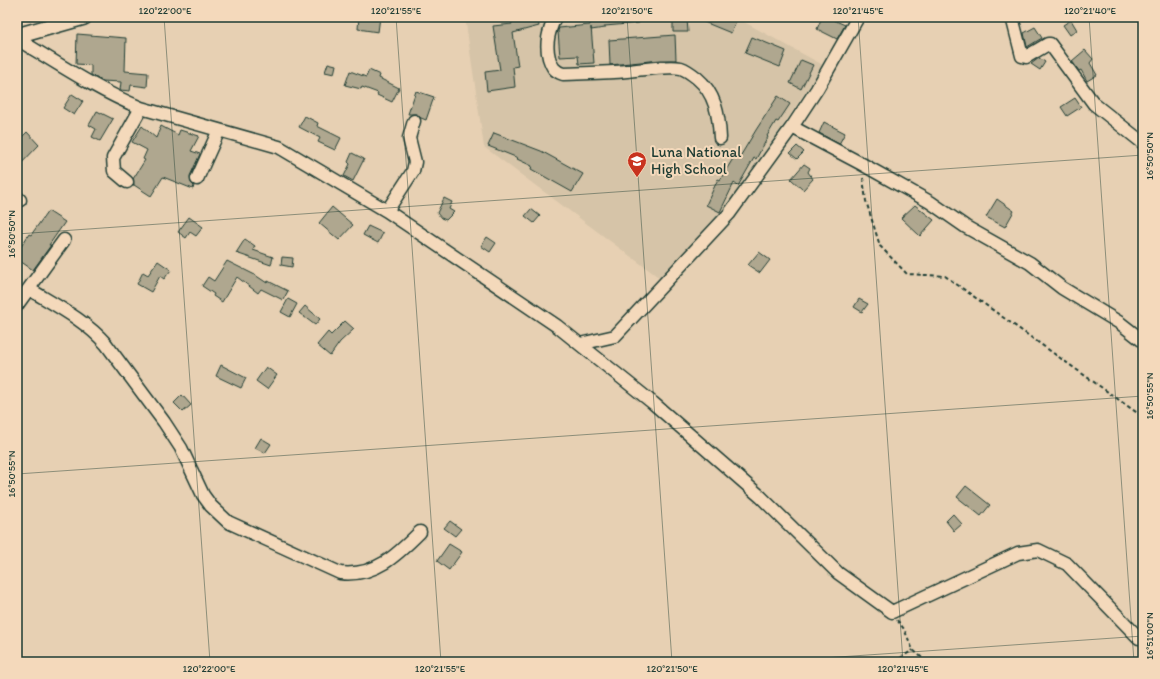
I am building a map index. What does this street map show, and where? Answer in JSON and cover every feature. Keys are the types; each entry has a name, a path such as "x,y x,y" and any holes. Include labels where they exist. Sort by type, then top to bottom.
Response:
{"main road":[{"path":"17,36 84,17"}],"street":[{"path":"554,17 547,44 551,65 556,72 563,74 681,68 691,73 701,81 712,96 719,120 720,138"},
{"path":"580,344 615,336 729,214 792,127 817,89 858,17"},
{"path":"1012,17 1022,56 1026,57 1050,44 1094,104 1143,143"},
{"path":"17,39 65,68 141,108 279,147 387,211 557,326 580,344 653,403 761,497 838,573 892,612 1018,553 1038,550 1067,564 1139,638"},
{"path":"127,182 114,171 113,158 141,108"},
{"path":"387,211 415,167 409,138 414,122"},
{"path":"792,127 860,162 930,202 966,227 1030,263 1062,288 1120,323 1143,341"},
{"path":"197,179 219,130"},
{"path":"17,305 64,240"},
{"path":"29,289 96,332 164,422 181,448 203,495 211,506 228,522 340,573 348,574 358,574 375,568 396,555 420,532"}],"path":[{"path":"860,162 866,200 880,246 907,274 945,276 1143,417"},
{"path":"892,612 904,629 912,650 927,662"},
{"path":"894,662 912,650"}],"shaded area":[{"name":"Luna National High School","path":"465,17 735,17 823,65 727,210 661,279 484,147"}],"building":[{"path":"359,17 380,17 378,32 358,29"},
{"path":"510,17 537,17 539,26 513,33 518,66 513,67 515,87 487,91 485,72 500,70 493,26 512,24"},
{"path":"589,17 638,17 639,23 605,26 605,28 591,30 594,63 579,64 578,56 560,57 559,28 590,25"},
{"path":"692,17 727,17 736,21 731,33"},
{"path":"822,17 827,17 845,25 837,39 817,29"},
{"path":"687,19 688,32 673,32 673,20"},
{"path":"1071,20 1077,30 1070,35 1063,25"},
{"path":"1035,27 1042,38 1027,47 1024,33"},
{"path":"77,34 126,38 125,71 148,73 147,87 131,85 130,91 120,90 121,82 102,81 91,75 91,65 76,64"},
{"path":"675,35 676,60 610,65 609,40"},
{"path":"752,37 786,51 780,67 745,53"},
{"path":"1085,50 1093,59 1090,63 1097,75 1087,81 1081,70 1079,71 1072,61"},
{"path":"1039,58 1045,62 1040,70 1031,64"},
{"path":"801,60 813,65 801,89 790,83"},
{"path":"328,63 336,65 334,74 325,72"},
{"path":"369,70 380,75 379,78 399,88 392,102 377,95 378,93 362,87 361,89 345,85 350,71 366,77"},
{"path":"416,91 434,97 426,120 416,114 408,114"},
{"path":"72,94 83,101 74,115 63,108"},
{"path":"778,96 790,104 778,122 776,121 756,159 754,158 738,186 734,183 720,212 706,205 718,179 720,180 737,152 741,155"},
{"path":"1075,98 1081,107 1067,116 1061,107"},
{"path":"97,111 113,119 100,141 92,137 96,129 89,125"},
{"path":"305,116 318,123 317,126 341,138 335,150 318,142 320,138 299,127"},
{"path":"824,122 845,133 839,144 819,133"},
{"path":"142,126 156,138 161,126 178,135 180,130 199,136 191,151 200,154 190,176 191,183 194,186 193,189 163,177 151,196 134,185 133,179 145,160 143,159 147,150 132,142"},
{"path":"27,132 39,145 17,168 17,142"},
{"path":"494,133 541,151 583,174 572,192 531,169 532,166 517,159 518,158 488,146"},
{"path":"797,146 804,152 797,159 790,153"},
{"path":"352,153 364,159 353,181 344,176 350,164 348,162"},
{"path":"804,164 810,168 808,172 813,179 803,190 791,179"},
{"path":"444,198 452,202 449,209 454,212 446,220 441,218 437,213"},
{"path":"997,199 1014,211 1005,227 986,217"},
{"path":"915,205 934,220 920,236 901,218"},
{"path":"332,207 353,225 339,240 319,223"},
{"path":"531,209 540,216 534,223 525,216"},
{"path":"48,211 65,222 33,270 17,259 17,253 29,234 31,235"},
{"path":"189,217 203,227 196,236 190,232 186,238 178,232"},
{"path":"368,226 383,233 378,243 363,235"},
{"path":"487,237 496,243 490,252 481,246"},
{"path":"245,239 255,246 253,250 273,257 271,265 236,253"},
{"path":"759,252 770,260 760,273 748,265"},
{"path":"282,257 293,258 292,267 281,265"},
{"path":"158,261 171,270 164,279 160,276 151,292 137,284 143,272 148,275"},
{"path":"227,261 255,275 267,283 268,281 288,291 283,300 261,289 258,293 237,277 222,302 213,296 214,294 202,286 208,277 214,281"},
{"path":"288,299 297,304 290,317 281,312"},
{"path":"859,299 868,304 862,312 854,307"},
{"path":"305,306 320,319 315,325 299,313"},
{"path":"345,321 354,329 340,342 330,356 317,345 328,332 331,335"},
{"path":"221,365 246,378 241,388 216,376"},
{"path":"266,367 277,375 267,389 256,381"},
{"path":"182,395 191,405 183,412 174,403"},
{"path":"261,438 271,444 265,453 255,448"},
{"path":"966,486 990,505 981,516 957,497"},
{"path":"953,514 962,524 954,531 946,521"},
{"path":"450,521 461,529 455,536 444,528"},
{"path":"449,544 462,552 449,570 437,561"}],"place":[{"name":"Luna National High School","path":"637,178"}]}
